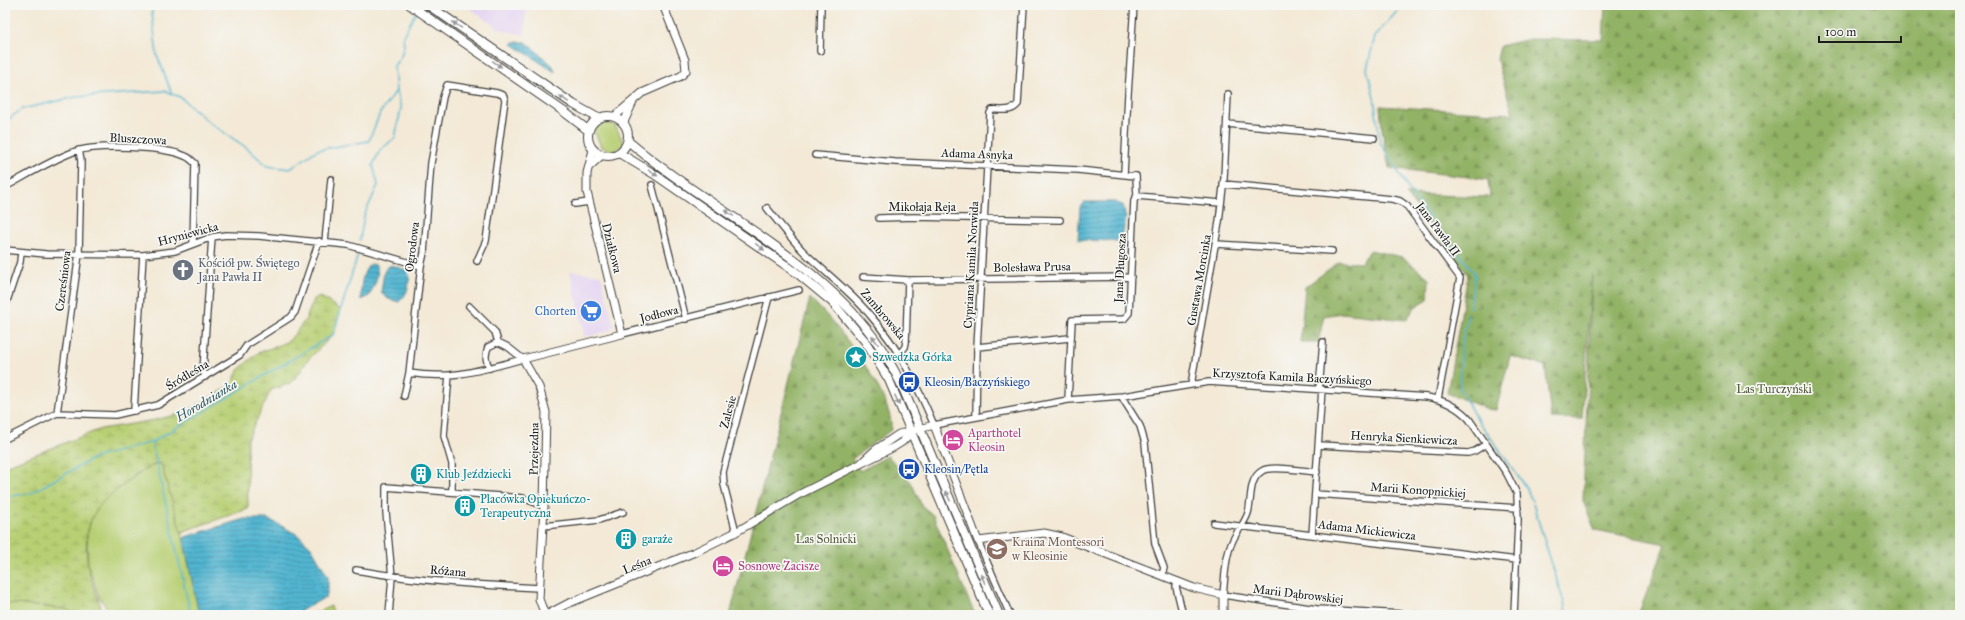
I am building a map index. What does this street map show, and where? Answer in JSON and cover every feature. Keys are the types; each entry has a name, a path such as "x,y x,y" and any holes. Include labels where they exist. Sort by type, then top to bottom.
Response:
{"main road":[{"path":"410,5 557,107 588,131"},
{"path":"431,7 573,104 598,118"},
{"path":"609,115 615,116 624,122 629,134 628,141 623,150 619,153 611,156 602,155 593,150 589,141 588,131 590,126 598,118 609,115"},
{"path":"628,141 658,164 780,250 815,283 843,314 874,353 889,380 912,432 989,615"},
{"path":"619,153 680,192 815,283"},
{"name":"Zambrowska","path":"815,283 844,304 875,340 902,386 999,615"}],"street":[{"path":"615,116 642,93 681,76 686,71 685,60 663,5"},
{"path":"820,51 821,5"},
{"name":"Cypriana Kamila Norwida","path":"976,417 981,279 990,113 992,110 1008,110 1016,108 1018,104 1024,5"},
{"path":"1124,174 1134,5"},
{"name":"Ogrodowa","path":"404,396 409,372 421,266 424,253 431,162 442,97 447,85 497,93 503,95 505,100 486,241 477,261"},
{"name":"Gustawa Morcinka","path":"1191,385 1216,244 1223,181 1228,94"},
{"path":"624,122 634,100"},
{"path":"1227,124 1374,138"},
{"name":"Bluszczowa","path":"5,187 64,156 79,150 92,148 162,149 186,156 195,163 193,243"},
{"name":"Czereśniowa","path":"57,413 78,254 81,161 79,150"},
{"name":"Działkowa","path":"593,150 586,182 589,202 622,334"},
{"path":"589,167 602,155"},
{"name":"Adama Asnyka","path":"814,155 895,162 1124,174 1136,176 1137,179"},
{"name":"Śródleśna","path":"57,413 97,416 134,411 158,405 240,355 247,345 291,317 296,312 322,242 331,179"},
{"name":"Jana Długosza","path":"1068,400 1072,320 1124,318 1129,313 1134,200 1137,196 1137,179"},
{"name":"Jana Pawła II","path":"1223,181 1392,199 1400,201 1407,206 1460,278 1438,399"},
{"path":"652,185 686,319"},
{"path":"1137,196 1221,202"},
{"path":"575,204 589,202"},
{"name":"Zambrowska","path":"767,208 793,240 870,314 900,353 916,384 934,426 978,541 1010,615"},
{"name":"Mikołaja Reja","path":"879,218 1060,220"},
{"name":"Hryniewicka","path":"5,250 21,252 143,255 175,251 212,237 226,235 258,236 348,245 421,266"},
{"path":"205,377 203,371 212,237"},
{"path":"1216,244 1332,250"},
{"path":"5,307 20,262 21,252"},
{"path":"134,411 143,255"},
{"name":"Bolesława Prusa","path":"864,277 908,280 1131,277"},
{"path":"900,353 905,347 906,342 908,280"},
{"name":"Jodłowa","path":"450,376 475,372 524,360 799,290"},
{"name":"Zalesie","path":"736,532 724,485 723,472 769,298"},
{"path":"469,306 495,332 498,342"},
{"path":"978,347 1070,338"},
{"path":"490,368 486,358 486,352 488,347 498,342 503,343 524,360"},
{"path":"1312,535 1317,472 1323,342"},
{"name":"Przejezdna","path":"524,360 539,386 545,404 544,526 539,588 540,605 546,615"},
{"path":"409,372 450,376 444,436 452,464 452,492"},
{"name":"Krzysztofa Kamila Baczyńskiego","path":"862,462 893,437 934,426 1068,400 1123,396 1168,390 1209,382 1321,389 1438,399 1463,412 1513,484 1517,494 1517,560 1514,615"},
{"path":"1123,396 1123,399 1140,426 1145,443 1154,544 1164,568 1162,575"},
{"path":"5,439 57,413"},
{"name":"Henryka Sienkiewicza","path":"1318,445 1468,453 1475,451 1486,444"},
{"name":"Leśna","path":"546,615 567,604 668,564 736,532 862,462"},
{"path":"1223,615 1223,595 1228,555 1232,542 1247,516 1253,484 1258,474 1263,470 1271,469 1317,472"},
{"path":"389,615 392,576 386,512 386,487 524,498 544,506"},
{"name":"Marii Konopnickiej","path":"1315,494 1518,508"},
{"path":"544,526 599,520 624,512"},
{"name":"Adama Mickiewicza","path":"1214,523 1517,560"},
{"path":"978,541 1044,533 1053,535 1194,588 1223,595"},
{"name":"Różana","path":"356,570 392,576 539,588"},
{"path":"1176,581 1176,587 1183,615"},
{"name":"Marii Dąbrowskiej","path":"1223,595 1317,609 1419,615"}],"shaded area":[{"path":"465,5 527,5 524,35 499,29"},
{"path":"570,271 601,275 614,325 611,330 585,337"}],"green space":[{"name":"Las Turczyński","path":"1605,5 1960,5 1960,615 1638,615 1666,544 1595,530 1583,501 1592,273 1582,419 1551,418 1545,366 1510,356 1496,410 1488,409 1447,393 1468,275 1406,194 1490,197 1488,180 1389,168 1382,129 1380,106 1513,114 1497,60 1500,46 1530,39 1603,40"},
{"path":"603,122 608,122 615,126 624,143 621,147 612,151 601,147 594,130"},
{"path":"1370,250 1402,257 1429,278 1428,299 1416,306 1406,320 1342,313 1324,316 1318,342 1300,342 1305,287 1339,262 1361,263"},
{"path":"321,297 341,310 333,335 306,362 302,370 289,384 271,390 247,440 248,509 181,532 161,463 156,464 140,472 103,502 96,510 88,529 88,565 103,615 78,615 66,609 5,603 5,466 101,429 155,420 184,413 232,385 238,370 258,353 289,341 306,319 314,299"},
{"name":"Las Solnicki","path":"810,298 848,341 874,379 884,398 890,416 891,430 852,459 860,471 888,456 911,482 922,506 933,515 975,615 730,615"},
{"path":"161,463 184,541 199,615 112,615 99,597 88,565 87,535 93,513 106,497 149,467"},
{"path":"5,603 66,609 78,615 5,615"},
{"path":"331,606 333,615 311,615"}],"water":[{"path":"514,42 526,42 553,66 555,72 512,44"},
{"path":"1084,202 1114,202 1123,205 1126,219 1121,241 1078,240 1080,207"},
{"path":"371,264 376,265 378,273 376,281 369,296 361,300 361,286 364,275"},
{"path":"392,265 408,271 409,275 407,292 399,302 388,299 381,292 384,272 387,267"},
{"path":"244,519 266,519 274,522 298,535 311,547 328,576 328,589 326,597 293,615 199,615 184,541 185,537"}],"waterway":[{"path":"151,5 157,55 172,94"},
{"path":"1401,7 1375,36 1367,69 1374,97 1380,142 1414,198 1475,274 1470,308"},
{"name":"Horodnianka","path":"360,240 364,216 378,185 373,165 380,150 395,138 401,108 396,91 394,66 401,56 404,45 403,36 416,12"},
{"path":"5,122 22,109 76,97 165,91 180,97 210,123 247,148 267,166 290,169 317,150 369,141 380,113 396,91"},
{"name":"Horodnianka","path":"5,497 31,493 94,458 152,442 333,335 358,254"},
{"path":"1468,314 1461,348 1460,389 1473,413 1527,489 1532,501"},
{"path":"152,443 191,615"},
{"path":"1533,504 1565,606 1566,615"}],"place":[{"name":"Kościół pw. Świętego Jana Pawła II","path":"183,270"},
{"name":"Chorten","path":"591,311"},
{"name":"Szwedzka Górka","path":"856,357"},
{"name":"Kleosin/Baczyńskiego","path":"909,382"},
{"name":"Aparthotel Kleosin","path":"953,440"},
{"name":"Kleosin/Pętla","path":"909,469"},
{"name":"Klub Jeździecki","path":"421,474"},
{"name":"Placówka Opiekuńczo- Terapeutyczna","path":"465,506"},
{"name":"garaże","path":"626,539"},
{"name":"Kraina Montessori w Kleosinie","path":"997,549"},
{"name":"Sosnowe Zacisze","path":"723,566"}]}
